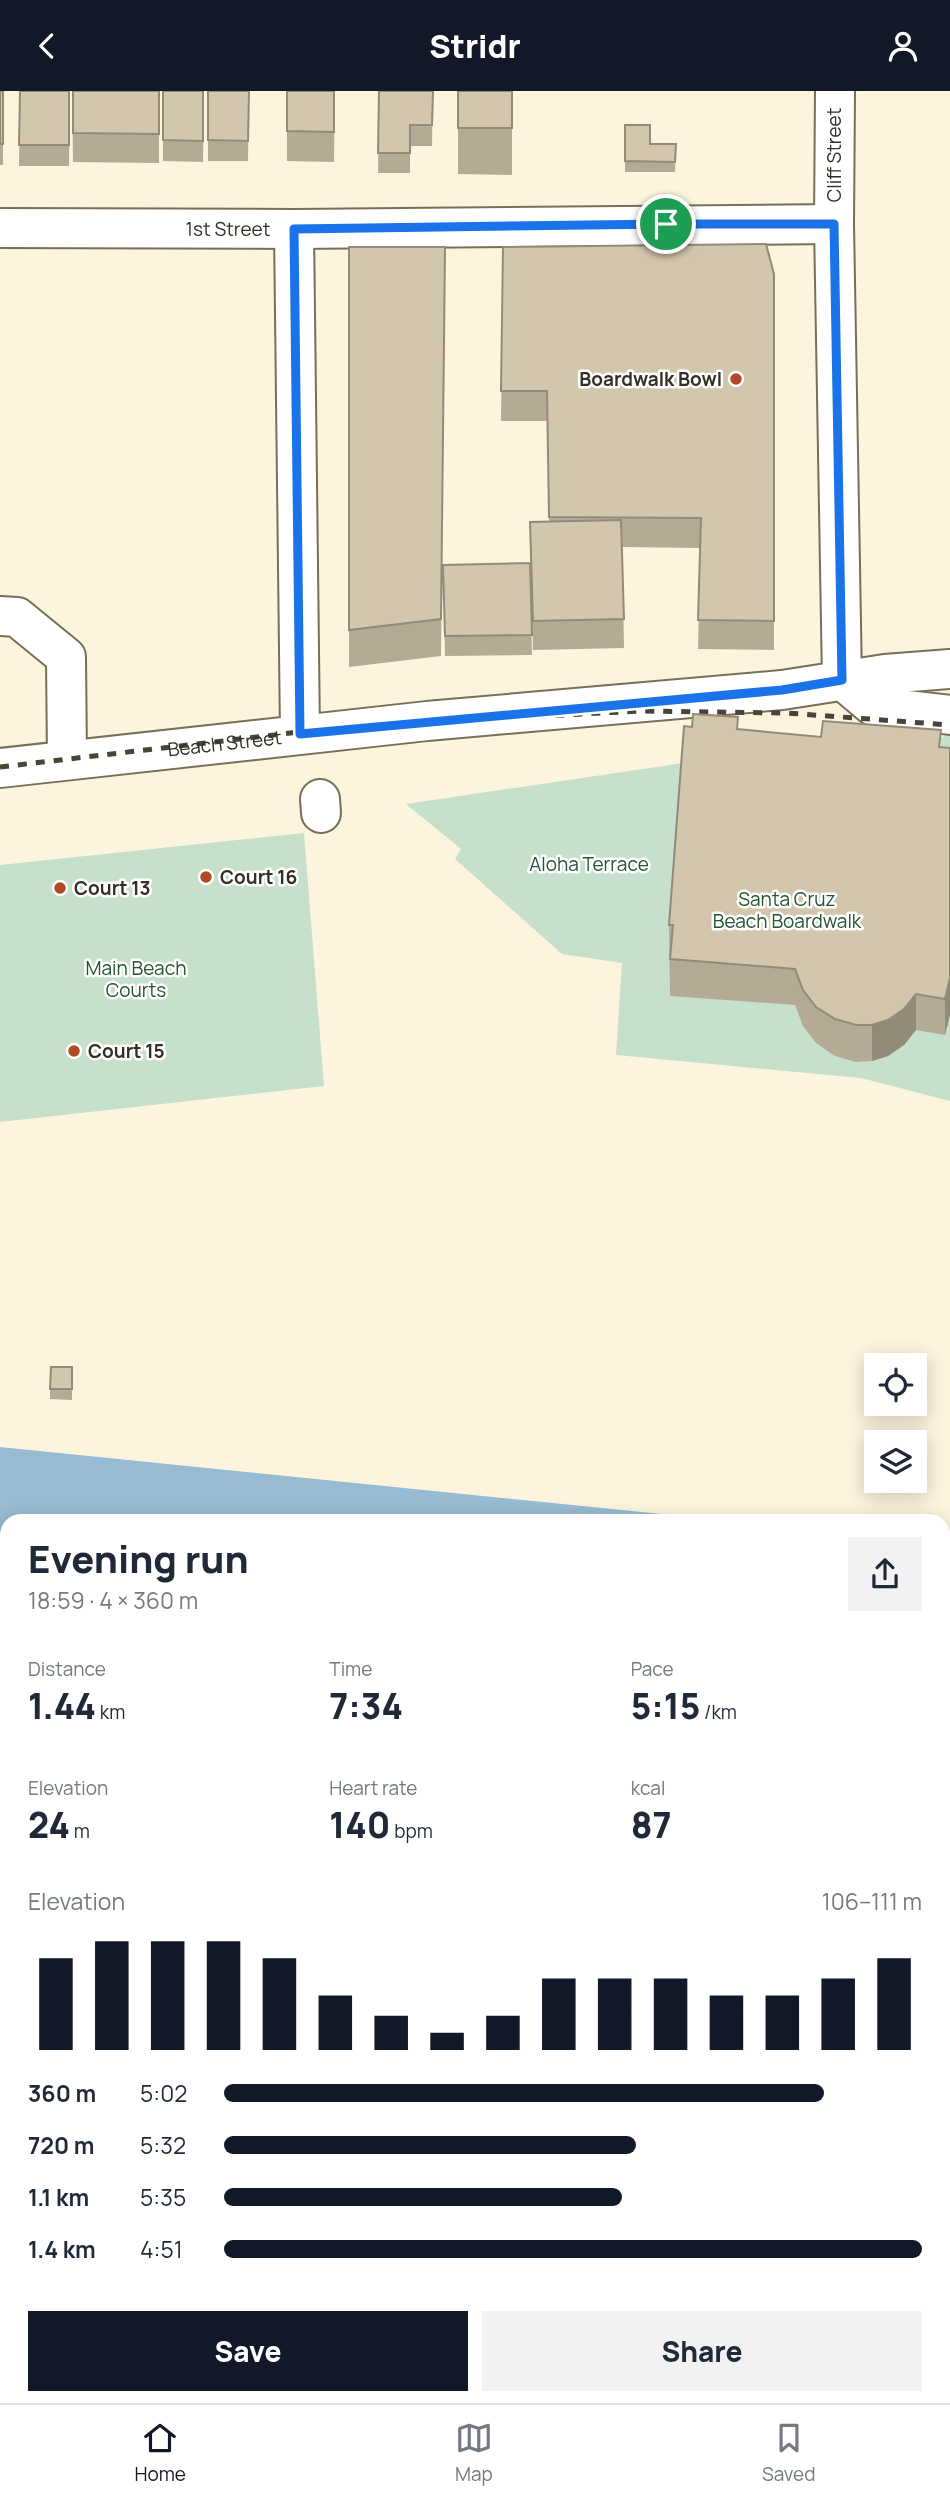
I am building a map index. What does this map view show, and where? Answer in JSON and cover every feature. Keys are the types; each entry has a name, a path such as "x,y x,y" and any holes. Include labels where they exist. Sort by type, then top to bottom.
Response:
{"street":[{"name":"Cliff Street","path":"835,91 834,224 842,680"},
{"name":"1st Street","path":"0,228 294,229 834,224"},
{"path":"294,229 300,734"},
{"path":"0,616 17,617 66,657 67,760"},
{"name":"Beach Street","path":"0,768 300,734 782,690 842,680 950,669"},
{"path":"842,680 873,706 950,715"}],"green space":[{"name":"Santa Cruz Beach Boardwalk","path":"950,733 950,1101 861,1078 616,1055 622,963 562,954 455,859 461,849 406,804 683,763 923,747"},
{"name":"Main Beach Courts","path":"304,833 324,1086 0,1122 0,865"}],"water":[{"path":"0,1447 662,1514 0,1514"}],"building":[{"path":"0,91 3,91 3,144 0,144"},
{"path":"20,91 69,91 69,145 19,145"},
{"path":"73,91 159,91 159,134 73,133"},
{"path":"163,91 203,91 203,141 163,140"},
{"path":"208,91 249,91 248,141 208,140"},
{"path":"287,91 334,91 334,132 287,131"},
{"path":"379,91 433,91 432,125 410,125 410,153 378,153"},
{"path":"458,91 512,91 512,128 458,128"},
{"path":"625,125 650,125 650,144 676,144 675,162 625,161"},
{"path":"766,244 774,274 774,621 698,620 701,518 549,517 547,391 501,391 503,247"},
{"path":"349,247 445,247 441,619 349,630"},
{"path":"621,520 624,619 533,621 530,522"},
{"path":"530,563 532,635 445,636 443,565"},
{"path":"693,714 738,717 737,729 821,737 823,721 941,730 939,747 950,748 950,978 945,999 916,994 904,1009 888,1020 872,1025 856,1025 835,1019 816,1007 803,990 795,969 670,959 673,925 669,925 684,726 692,727"},
{"path":"51,1367 72,1367 72,1389 50,1389"}],"railway":[{"path":"0,767 351,726 640,711 787,713 950,725"}],"place":[{"name":"Boardwalk Bowl","path":"736,379"},
{"name":"Court 16","path":"206,877"},
{"name":"Court 13","path":"60,888"},
{"name":"Court 15","path":"74,1051"}],"route":[{"path":"666,224 834,224 842,680 782,690 427,720 300,734 294,229 666,224"}],"park label":[{"name":"Aloha Terrace","path":"589,864"}]}
